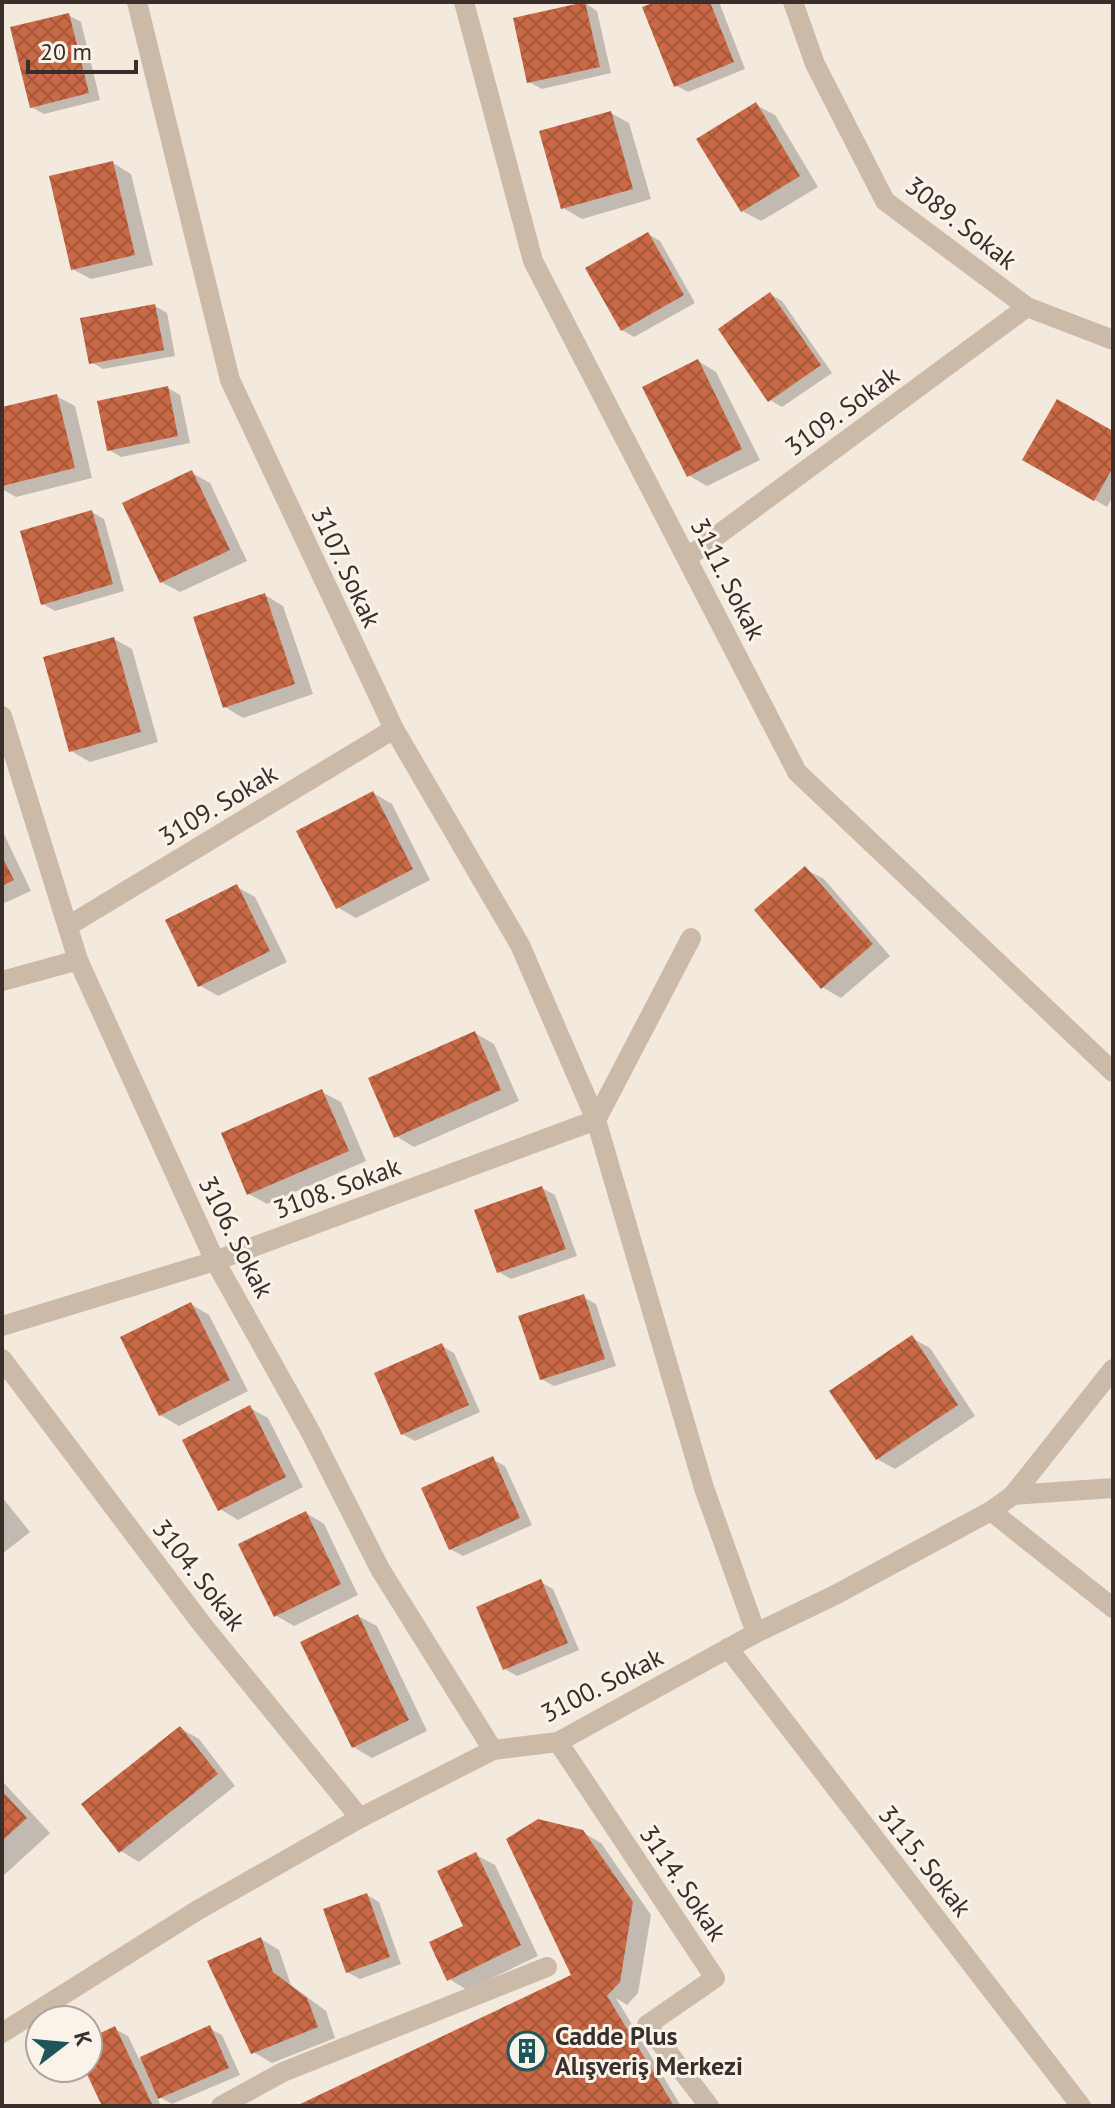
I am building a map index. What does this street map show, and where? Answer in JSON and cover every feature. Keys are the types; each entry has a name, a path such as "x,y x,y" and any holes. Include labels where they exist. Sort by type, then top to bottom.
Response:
{"street":[{"name":"3107. Sokak","path":"137,2 230,380 394,729 520,945 596,1120 704,1488 756,1633"},
{"name":"3111. Sokak","path":"464,2 533,261 797,772 1113,1072"},
{"name":"3089. Sokak","path":"793,2 815,64 885,201 1027,307 1113,340"},
{"name":"3109. Sokak","path":"688,557 1027,307"},
{"name":"3106. Sokak","path":"2,716 78,960 215,1261 310,1431 380,1569 493,1750"},
{"name":"3109. Sokak","path":"68,926 394,729"},
{"path":"596,1120 691,938"},
{"path":"2,981 78,960"},
{"name":"3108. Sokak","path":"2,1326 215,1261 596,1120"},
{"name":"3104. Sokak","path":"2,1359 201,1623 360,1818"},
{"path":"1013,1495 1113,1369"},
{"path":"1013,1495 1113,1488"},
{"name":"3100. Sokak","path":"2,2033 198,1910 360,1818 493,1750 558,1742 756,1633 835,1595 991,1511 1013,1495"},
{"path":"991,1511 1113,1608"},
{"name":"3115. Sokak","path":"728,1648 1081,2106"},
{"name":"3114. Sokak","path":"558,1742 715,1978 647,2025 709,2106"},
{"path":"221,2106 283,2072 547,1967"}],"building":[{"path":"585,2 600,67 527,83 513,18"},
{"path":"655,2 710,2 734,62 674,87 642,7"},
{"path":"69,13 89,93 30,108 10,27"},
{"path":"756,102 800,176 741,212 696,139"},
{"path":"611,111 633,189 561,209 539,131"},
{"path":"113,161 135,255 71,270 49,176"},
{"path":"648,232 684,295 621,331 585,268"},
{"path":"770,292 821,365 768,402 718,329"},
{"path":"155,304 164,350 89,364 80,318"},
{"path":"698,359 742,449 687,477 642,387"},
{"path":"168,386 178,436 107,451 97,401"},
{"path":"57,394 75,468 2,486 2,407"},
{"path":"1057,399 1113,431 1113,467 1094,501 1022,460"},
{"path":"192,470 230,550 160,583 122,503"},
{"path":"92,510 113,584 41,605 20,531"},
{"path":"265,593 295,684 223,708 193,617"},
{"path":"114,637 141,732 69,752 43,657"},
{"path":"373,791 413,869 336,909 296,831"},
{"path":"2,856 14,880 2,886"},
{"path":"805,866 873,944 821,989 754,910"},
{"path":"237,884 270,951 198,987 165,920"},
{"path":"475,1031 501,1090 394,1138 368,1078"},
{"path":"322,1089 349,1151 247,1195 221,1133"},
{"path":"542,1186 566,1249 497,1273 474,1210"},
{"path":"584,1294 605,1359 540,1380 518,1316"},
{"path":"191,1302 230,1380 159,1416 120,1337"},
{"path":"912,1335 958,1405 876,1460 829,1391"},
{"path":"442,1343 469,1405 401,1435 374,1373"},
{"path":"250,1405 286,1477 218,1511 182,1440"},
{"path":"493,1456 520,1518 449,1550 421,1488"},
{"path":"306,1511 341,1584 274,1617 238,1544"},
{"path":"541,1579 568,1643 503,1670 476,1607"},
{"path":"358,1614 409,1720 352,1748 300,1642"},
{"path":"180,1726 218,1774 119,1853 81,1804"},
{"path":"2,1791 27,1818 2,1841"},
{"name":"Cadde Plus Alışveriş Merkezi","path":"538,1819 583,1830 633,1902 620,1982 607,1996 674,2106 296,2106 571,1975 506,1839"},
{"path":"476,1852 521,1945 447,1981 429,1942 463,1926 437,1871"},
{"path":"367,1893 390,1957 346,1973 323,1909"},
{"path":"261,1937 273,1972 307,1998 318,2027 251,2054 207,1961"},
{"path":"210,2025 229,2068 158,2099 140,2057"},
{"path":"115,2026 153,2106 102,2106 92,2084 104,2084 104,2031"}],"place":[{"name":"Cadde Plus Alışveriş Merkezi","path":"527,2051"}]}
